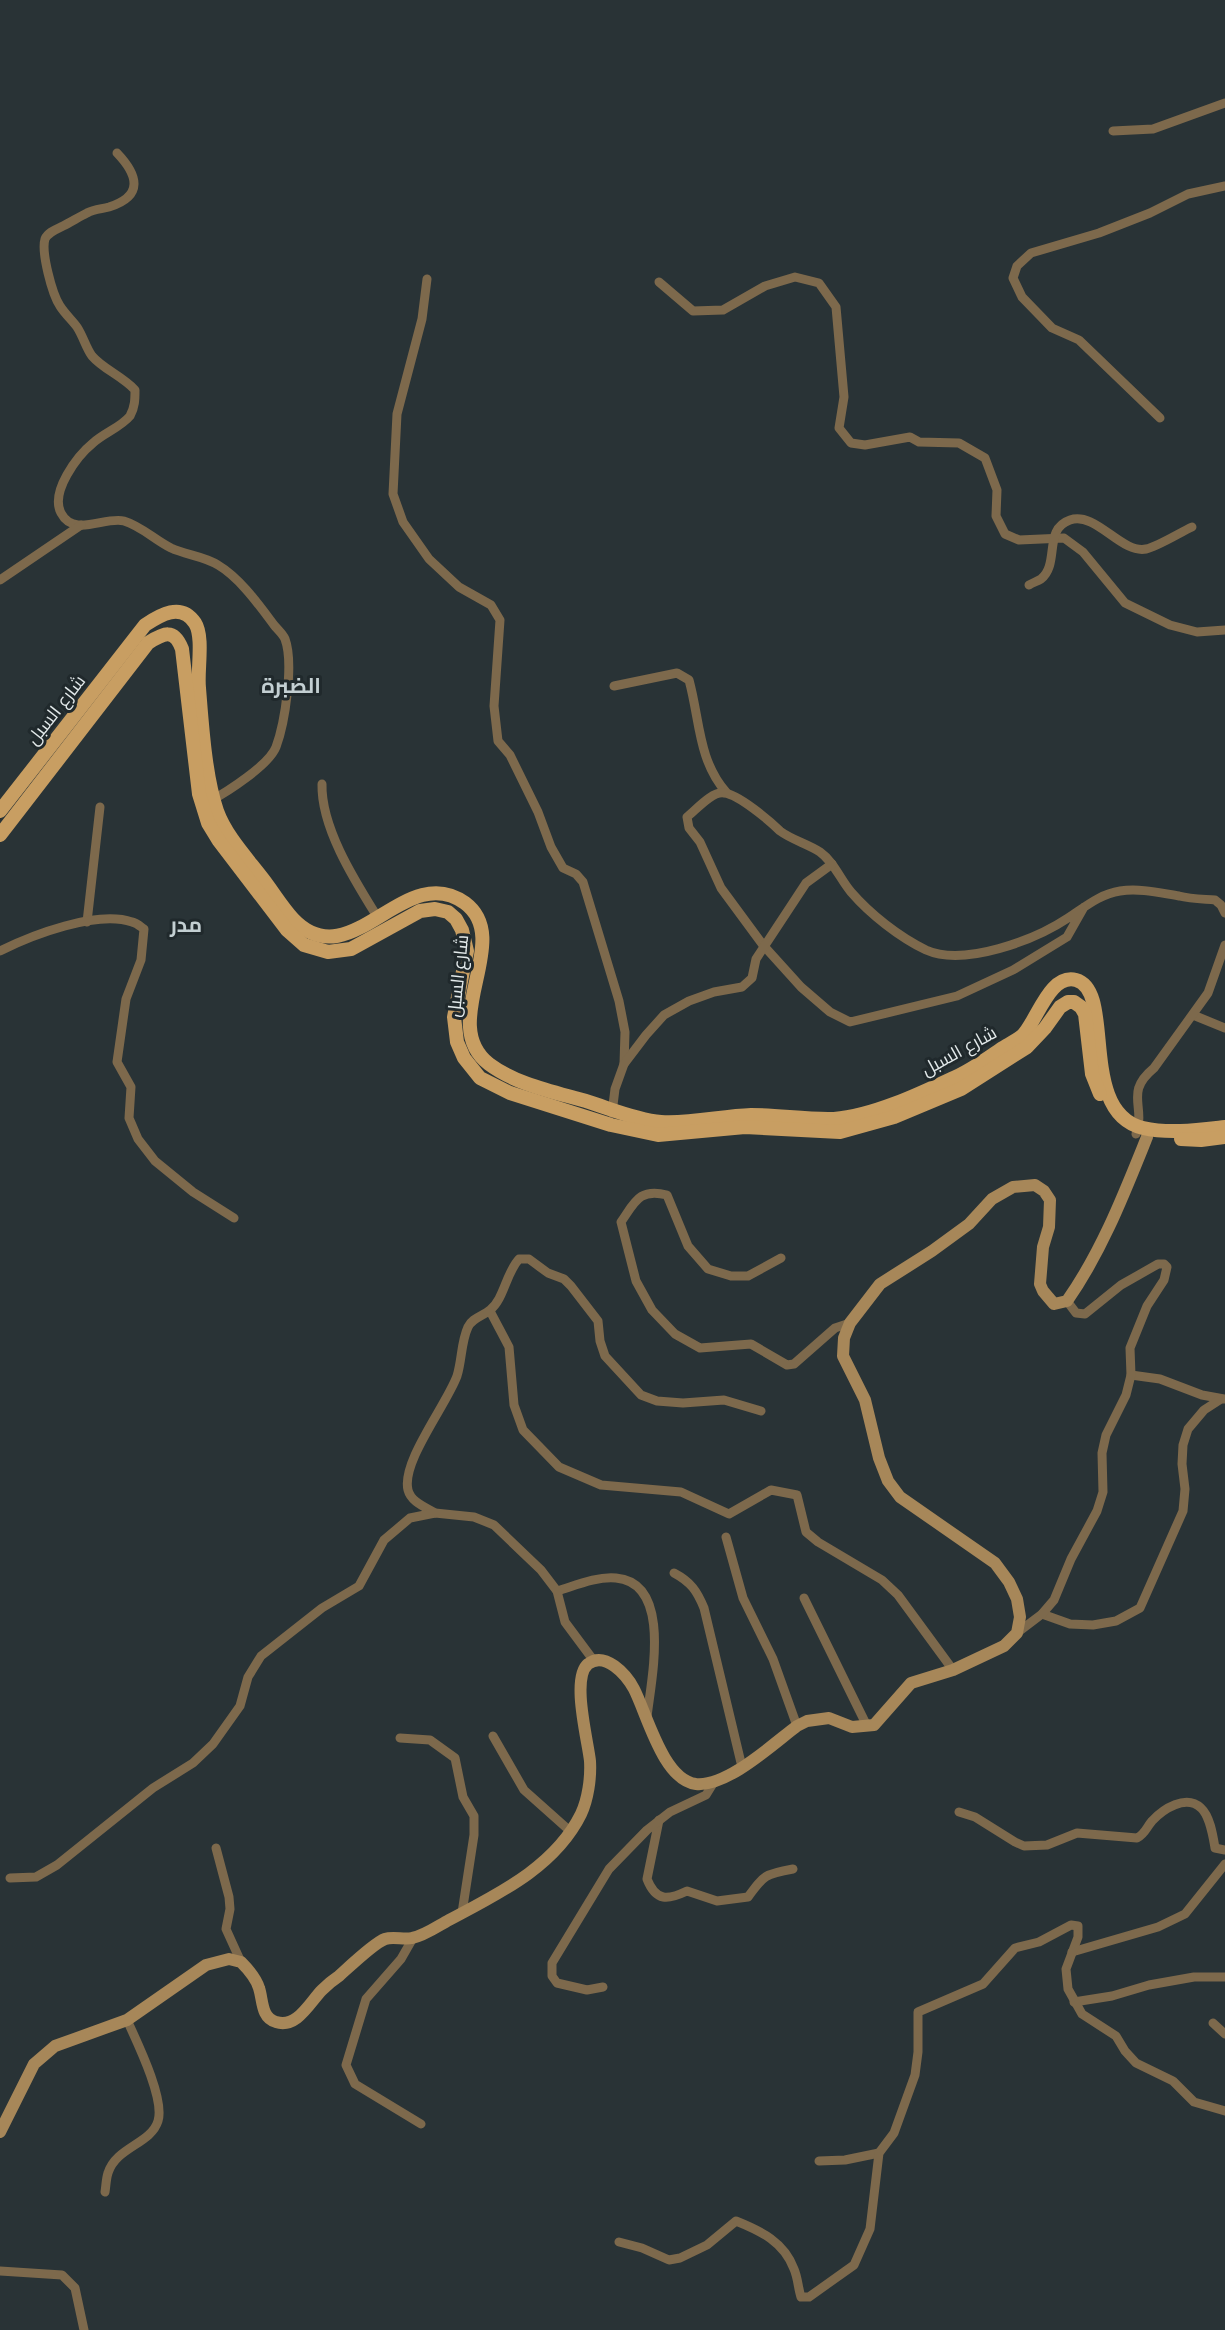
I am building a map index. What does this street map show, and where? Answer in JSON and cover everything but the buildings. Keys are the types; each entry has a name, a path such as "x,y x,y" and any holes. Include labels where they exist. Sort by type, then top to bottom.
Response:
{"main road":[{"name":"شارع السبل","path":"0,811 144,625 163,613 174,611 184,613 198,628 198,683 210,789 208,823 219,841 287,930 304,945 328,951 351,949 420,911 435,909 448,912 456,919 462,930 467,951 454,1017 457,1042 464,1058 480,1078 510,1093 611,1125 658,1135 745,1127 840,1132 894,1117 962,1089 1027,1047 1060,1007 1068,1002 1074,1002 1085,1014 1092,1074 1101,1096 1119,1122 1140,1133"},
{"name":"شارع السبل","path":"0,835 148,643 167,633 173,634 182,649 199,794 219,815 229,834 293,919 308,931 324,937 344,936 418,895 436,892 453,895 470,907 481,926 481,957 470,1019 471,1038 476,1051 487,1062 512,1079 612,1110 660,1122 751,1115 836,1119 891,1106 958,1076 1023,1036 1044,1000 1057,984 1066,980 1076,980 1087,986 1095,1001 1101,1069 1106,1089 1113,1105 1140,1133"},
{"path":"1140,1133 1225,1127"},
{"path":"1140,1133 1201,1140 1225,1137"}],"street":[{"path":"1113,130 1153,129 1225,103"},
{"path":"117,153 129,165 134,178 134,191 128,199 110,207 88,212 50,232 45,240 45,252 58,304 76,325 91,355 123,378 135,390 135,405 129,417 92,443 72,466 60,489 57,502 61,514 68,520 81,525 122,521 138,527 174,549 219,565 253,595 285,639 289,668 276,748 268,759 208,802"},
{"path":"1160,418 1079,340 1052,328 1022,297 1013,278 1017,266 1030,253 1099,233 1150,213 1188,194 1225,186"},
{"path":"658,282 693,311 723,310 765,286 795,277 819,283 836,307 844,397 839,428 851,443 866,445 910,437 919,442 959,443 985,458 997,490 996,516 1005,534 1019,540 1064,538 1083,552 1125,603 1170,624 1197,632 1225,630"},
{"path":"427,279 422,319 397,414 393,494 403,522 429,559 459,587 491,605 500,620 494,706 498,741 510,755 562,868 576,874 583,882 619,1001 625,1032 624,1064 615,1089 611,1125"},
{"path":"1029,585 1042,579 1050,566 1058,527 1071,519 1088,520 1135,548 1146,549 1192,527"},
{"path":"0,580 81,525"},
{"path":"614,686 677,674 689,680 705,757 715,780 726,792 765,816 783,833 821,852 832,864 849,891 870,912 928,950 958,957 1017,944 1046,932 1102,896 1119,891 1215,900 1224,905"},
{"path":"321,784 321,797 340,851 352,877 378,918"},
{"path":"726,792 717,794 687,817 689,828 700,842 721,888 763,945 801,987 830,1012 850,1023 957,996 1013,970 1067,937 1084,907"},
{"path":"87,922 100,807"},
{"path":"624,1064 664,1016 688,1001 714,992 742,987 752,978 756,958 763,945 806,883 832,864"},
{"path":"0,951 26,938 87,922 109,919 134,922 144,929 141,960 126,999 117,1062 131,1088 129,1118 138,1139 155,1161 193,1192 234,1218"},
{"path":"1017,1633 1020,1617 1017,1599 1009,1582 995,1563 900,1497 888,1481 879,1458 865,1400 843,1356 844,1338 850,1323 880,1284 950,1238 969,1224 992,1199 1013,1187 1035,1185 1044,1191 1050,1200 1049,1227 1042,1247 1040,1284 1042,1291 1054,1304 1067,1301 1086,1273 1116,1210 1140,1133 1137,1095 1142,1078 1154,1068 1208,993 1225,945"},
{"path":"1193,1015 1225,1028"},
{"path":"781,1258 748,1276 731,1276 708,1269 688,1246 667,1195 653,1192 636,1199 621,1222 636,1281 652,1310 675,1334 700,1348 751,1344 787,1365 794,1364 835,1328 850,1323"},
{"path":"435,1514 414,1500 408,1490 408,1478 414,1459 456,1377 469,1324 481,1314 490,1311 512,1266 519,1259 529,1259 548,1273 564,1278 598,1321 600,1341 605,1356 641,1395 657,1401 724,1400 761,1411"},
{"path":"216,1848 229,1897 230,1909 226,1929 242,1962 259,1987 267,2016 275,2022 285,2023 300,2016 321,1991 385,1939 413,1938 462,1913 521,1880 562,1845 581,1814 589,1789 590,1762 580,1690 581,1674 586,1665 604,1660 620,1671 633,1687 662,1754 680,1777 696,1784 714,1782 742,1767 807,1721 829,1718 852,1727 874,1725 912,1683 953,1670 1004,1646 1042,1614 1054,1600 1083,1535 1097,1511 1103,1492 1102,1453 1106,1435 1126,1395 1131,1375 1130,1348 1147,1306 1166,1275 1167,1268 1164,1264 1158,1264 1121,1285 1085,1314 1076,1313 1067,1301"},
{"path":"490,1311 509,1347 514,1405 523,1430 559,1467 601,1485 681,1492 729,1514 771,1490 797,1495 807,1532 818,1542 890,1587 923,1627 953,1670"},
{"path":"1131,1375 1160,1379 1202,1395 1223,1399"},
{"path":"1042,1614 1070,1624 1093,1625 1116,1622 1140,1608 1183,1511 1185,1489 1182,1464 1183,1444 1188,1429 1204,1410 1223,1399"},
{"path":"10,1878 36,1877 57,1865 153,1788 193,1763 213,1744 240,1706 248,1677 261,1656 322,1608 359,1586 384,1540 410,1518 435,1514 474,1517 494,1525 541,1570 556,1591 565,1623 594,1661"},
{"path":"726,1537 743,1598 773,1659 797,1726"},
{"path":"674,1573 696,1590 704,1608 742,1767"},
{"path":"556,1591 615,1578 632,1583 646,1597 652,1612 655,1638 647,1719"},
{"path":"804,1598 867,1725"},
{"path":"493,1736 524,1790 570,1831"},
{"path":"400,1738 430,1740 455,1758 463,1797 474,1816 474,1835 462,1913"},
{"path":"603,1987 587,1990 556,1983 552,1976 552,1964 609,1869 659,1820 670,1812 706,1795 714,1782"},
{"path":"958,1812 975,1817 1024,1846 1036,1846 1077,1833 1137,1838 1143,1835 1152,1821 1174,1804 1188,1802 1202,1808 1215,1848 1225,1850"},
{"path":"659,1820 647,1879 650,1887 661,1897 671,1898 687,1890 717,1900 748,1897 762,1878 793,1869"},
{"path":"1072,1952 1158,1928 1185,1914 1225,1864"},
{"path":"619,2242 642,2248 669,2260 680,2259 707,2245 736,2221 772,2238 789,2258 795,2271 801,2297 809,2296 854,2265 870,2229 879,2153 894,2133 915,2074 918,2052 918,2012 983,1984 1016,1948 1039,1942 1071,1925 1078,1926 1078,1937 1066,1969 1068,1989 1082,2014 1116,2036 1136,2063 1173,2081 1194,2102 1225,2111"},
{"path":"413,1938 401,1959 366,1999 346,2065 355,2085 421,2124"},
{"path":"0,2132 34,2064 56,2046 127,2020 206,1965 229,1959 242,1962"},
{"path":"1074,2002 1112,1996 1149,1985 1194,1977 1225,1977"},
{"path":"105,2192 108,2172 118,2156 152,2132 159,2120 157,2093 127,2020"},
{"path":"1213,2023 1225,2034"},
{"path":"819,2161 845,2160 879,2153"},
{"path":"0,2271 63,2275 75,2288 84,2330"}],"district":[{"name":"الضبرة","path":"291,686"},
{"name":"مدر","path":"186,925"}]}
